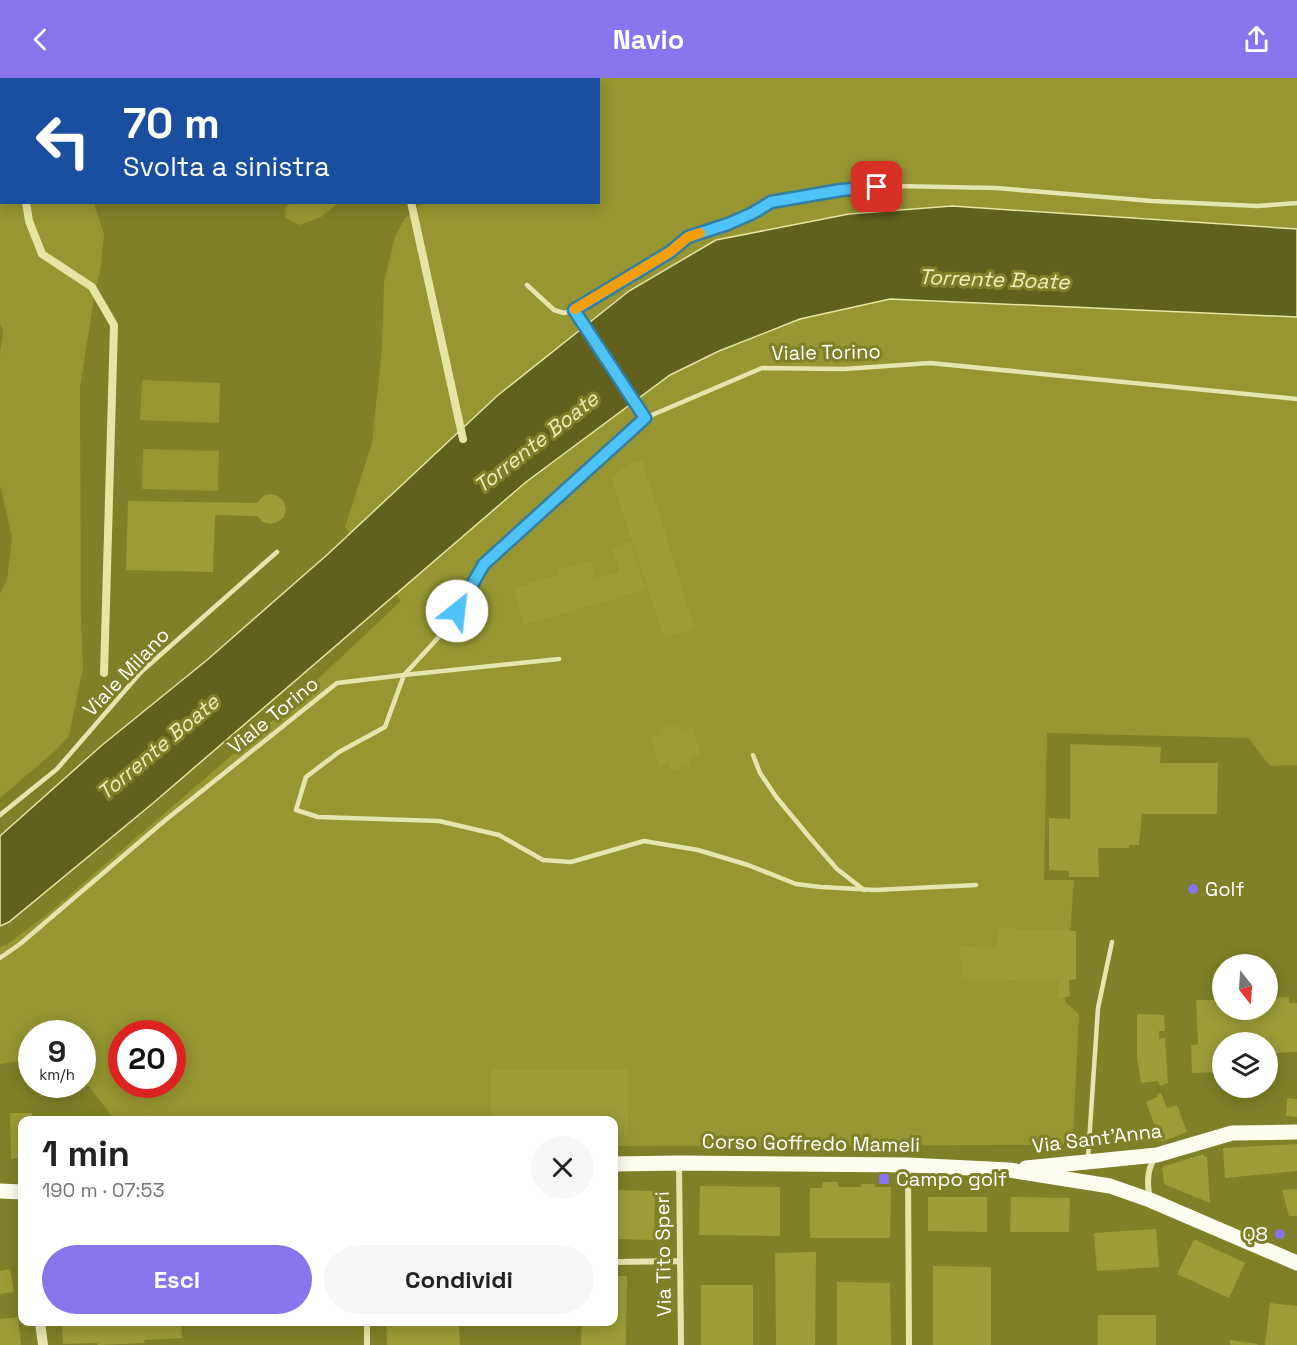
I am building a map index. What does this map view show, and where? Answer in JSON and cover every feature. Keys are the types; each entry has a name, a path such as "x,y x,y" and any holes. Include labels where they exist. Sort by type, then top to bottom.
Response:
{"main road":[{"name":"Via Sant'Anna","path":"1009,1170 1157,1155 1232,1133 1297,1132"},
{"name":"Corso Goffredo Mameli","path":"618,1164 679,1162 908,1165 1009,1170"},
{"path":"1009,1170 1110,1186 1150,1200 1297,1263"},
{"path":"0,1191 18,1192"}],"street":[{"path":"1150,1200 1147,1186 1149,1166 1157,1155"},
{"name":"Via Tito Speri","path":"679,1162 681,1345"},
{"path":"908,1165 909,1345"},
{"path":"618,1262 680,1261"},
{"path":"40,1326 42,1345"},
{"path":"367,1326 367,1345"}],"lane":[{"path":"527,285 554,309 564,313 574,310 670,252 688,237 728,224 771,202 841,190 896,186 996,188 1152,201 1257,206 1297,203"},
{"path":"574,310 645,418"},
{"name":"Viale Torino","path":"0,958 20,944 163,822 337,683 404,675 448,627 484,564 645,418 762,368 844,369 930,363 1297,399"},
{"name":"Viale Milano","path":"0,815 57,769 141,672 277,552"},
{"path":"559,659 404,675 385,727 339,752 306,777 296,810 318,817 439,821 499,835 543,860 571,862 644,841 698,850 748,865 796,884 864,890 976,885"},
{"path":"753,755 760,773 771,789 811,839 837,870 864,890"},
{"path":"1088,1161 1098,1008 1113,942"}],"shaded area":[{"path":"600,78 1297,78 1297,765 1270,766 1248,738 1047,733 1044,880 1074,880 1065,1002 1079,1014 1073,1138 1062,1145 618,1146 618,1116 112,1116 96,1096 96,1020 18,1020 18,1062 0,1064 0,947 8,944 50,912 289,706 401,601 345,527 372,443 382,348 384,282 395,237 405,218 422,204 600,204"},
{"path":"0,204 94,204 104,234 101,266 80,388 83,668 69,736 54,752 0,798 0,594 7,580 12,537 0,485 0,353 3,330 0,324"},
{"path":"289,204 337,204 321,217 299,225 286,218 285,209"},
{"path":"142,380 220,383 219,423 140,420"},
{"path":"143,449 219,451 218,491 142,489"}],"water":[{"name":"Torrente Boate","path":"952,206 1297,229 1297,317 890,299 800,319 719,351 670,375 526,482 152,804 9,922 0,926 0,836 101,746 207,660 328,554 497,396 629,291 716,240 849,214"}],"building":[{"path":"642,460 695,628 664,638 611,477"},
{"path":"271,494 278,496 284,502 286,509 284,517 278,522 270,524 263,522 257,516 215,515 213,572 126,570 128,501 257,503 263,496"},
{"path":"631,542 645,590 524,625 514,588 558,575 556,570 591,561 596,578 619,572 612,547"},
{"path":"678,724 680,730 692,726 701,754 689,758 691,765 671,771 668,762 659,765 651,738 664,734 662,729"},
{"path":"1070,744 1161,747 1160,763 1218,763 1217,814 1142,814 1139,845 1129,845 1129,848 1098,848 1099,877 1069,877 1069,871 1049,870 1049,818 1070,819"},
{"path":"998,928 1076,931 1076,979 1069,980 1070,996 1058,999 1058,981 961,979 960,946 997,948"},
{"path":"1289,997 1289,1003 1297,1003 1297,1052 1278,1053 1278,1032 1212,1032 1212,1072 1192,1073 1191,1045 1198,1044 1196,1000 1212,1000 1212,1020 1278,1020 1278,998"},
{"path":"1137,1014 1164,1015 1165,1031 1159,1031 1159,1039 1165,1038 1168,1083 1160,1086 1158,1081 1141,1083 1137,1057"},
{"path":"491,1069 628,1069 628,1135 618,1135 618,1116 491,1116"},
{"path":"1161,1093 1167,1108 1177,1105 1187,1132 1161,1142 1146,1102"},
{"path":"1287,1098 1297,1099 1297,1117 1286,1116"},
{"path":"10,1113 32,1113 32,1116 18,1116 18,1158 11,1159"},
{"path":"1297,1144 1297,1171 1225,1178 1223,1148"},
{"path":"1204,1154 1204,1157 1207,1156 1210,1203 1164,1184 1162,1167"},
{"path":"823,1182 838,1182 838,1187 861,1187 861,1184 875,1184 875,1187 891,1187 890,1238 810,1238 810,1188 822,1188"},
{"path":"700,1186 780,1187 780,1236 699,1235"},
{"path":"1297,1189 1297,1216 1289,1216 1282,1190"},
{"path":"618,1190 655,1191 654,1240 618,1239"},
{"path":"928,1197 987,1197 987,1232 928,1231"},
{"path":"1011,1197 1070,1198 1069,1232 1010,1232"},
{"path":"1156,1229 1159,1267 1097,1271 1094,1233"},
{"path":"1194,1239 1245,1263 1229,1298 1177,1274"},
{"path":"816,1252 815,1345 776,1345 775,1253"},
{"path":"933,1266 991,1267 991,1345 933,1345"},
{"path":"10,1269 14,1292 0,1294 0,1271"},
{"path":"618,1276 627,1276 626,1345 581,1345 582,1326 618,1326"},
{"path":"837,1282 890,1283 891,1345 837,1345"},
{"path":"701,1285 753,1285 753,1345 701,1345"},
{"path":"1270,1303 1297,1306 1297,1345 1265,1345"},
{"path":"1098,1315 1156,1315 1156,1345 1098,1345"},
{"path":"18,1317 21,1345 0,1345 0,1319"},
{"path":"62,1326 181,1326 182,1338 144,1340 145,1343 63,1344"},
{"path":"386,1326 459,1326 460,1345 387,1345"},
{"path":"1230,1340 1258,1344 1258,1345 1230,1345"}],"waterway":[{"path":"26,204 29,221 42,254 92,287 114,325 104,673"},
{"path":"411,204 463,439"}],"slow traffic":[{"path":"575,309 670,252 688,237 700,233"}],"place":[{"name":"Golf","path":"1193,889"},
{"name":"Campo golf","path":"884,1179"},
{"name":"Q8","path":"1280,1234"}],"route":[{"path":"457,611 484,564 645,418 574,310 670,252 688,237 728,224 771,202 841,190 877,187"}]}
